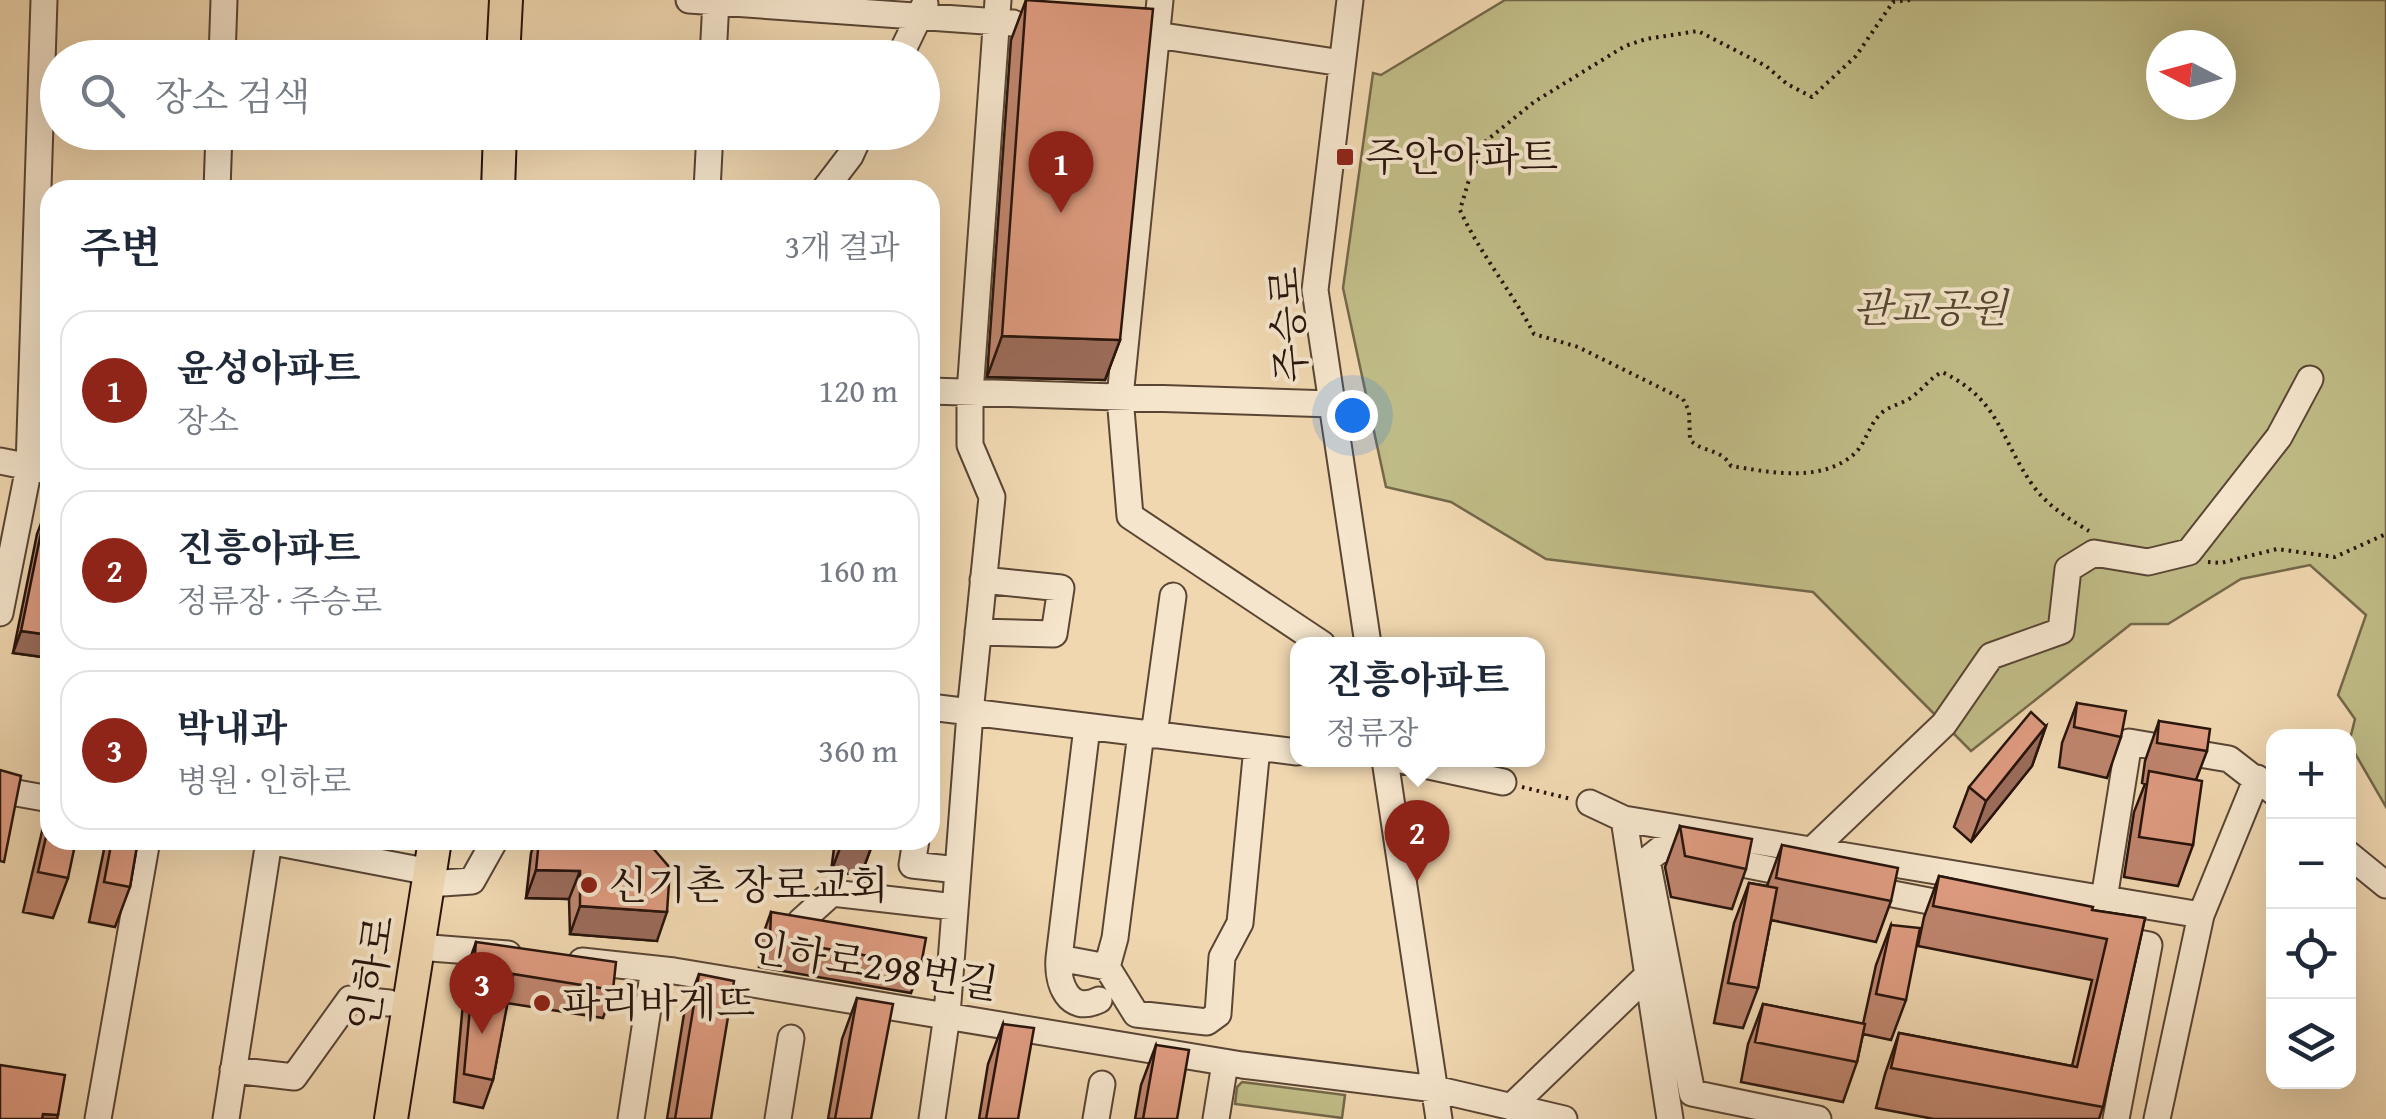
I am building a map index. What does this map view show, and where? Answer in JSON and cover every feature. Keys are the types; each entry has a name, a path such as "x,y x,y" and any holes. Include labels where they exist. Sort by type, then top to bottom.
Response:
{"main road":[{"path":"504,40 506,0"},
{"path":"498,180 499,150"},
{"name":"인하로","path":"391,1119 431,865"}],"street":[{"path":"44,0 44,40"},
{"path":"223,40 224,0"},
{"path":"689,0 997,11 1036,25"},
{"path":"1160,0 1120,397 1130,516 1312,637"},
{"name":"주승로","path":"1350,0 1314,290 1367,637"},
{"path":"715,40 716,1"},
{"path":"908,40 923,8"},
{"path":"932,1119 947,1015 970,713 992,497 970,445 970,393 997,11"},
{"path":"1116,31 1342,63"},
{"path":"42,150 42,180"},
{"path":"217,180 218,150"},
{"path":"708,180 709,150"},
{"path":"832,180 853,150"},
{"path":"0,613 39,469 40,375"},
{"path":"1812,850 1944,724 1992,656 2061,632 2068,570 2094,553 2148,562 2188,552 2279,438 2310,379"},
{"path":"940,391 1332,404"},
{"path":"0,461 39,469"},
{"path":"978,632 1054,634 1061,588 983,580"},
{"path":"1172,596 1107,967 1136,1014 1207,1022 1218,1014 1222,958 1240,923 1257,747"},
{"path":"940,715 970,713 1290,751"},
{"path":"1087,727 1058,979 1066,994 1078,1002 1090,1004 1099,1000"},
{"path":"2104,899 2130,742 2228,760 2265,786 2202,915 2157,1119"},
{"path":"1386,767 1439,1119"},
{"path":"1433,767 1503,782"},
{"path":"0,790 40,797"},
{"path":"1590,803 1624,819 2202,915"},
{"path":"1624,819 1657,970 1692,1093 1818,1119"},
{"path":"1670,1119 1646,860 1662,848 1994,914"},
{"path":"98,1119 144,850"},
{"path":"226,1119 265,850"},
{"path":"328,850 431,865 472,881 489,850"},
{"path":"914,850 912,866 958,870"},
{"path":"2356,861 2386,885"},
{"path":"801,920 832,893 955,906"},
{"path":"2091,934 2150,945 2116,1119"},
{"name":"인하로298번길","path":"418,947 654,968 1226,1062 1435,1090 1564,1119"},
{"path":"1059,958 1107,967"},
{"path":"631,1119 654,968"},
{"path":"1511,1107 1657,970"},
{"path":"233,1070 294,1077 350,999 389,1003"},
{"path":"778,1119 792,1038"},
{"path":"1216,1119 1226,1062"},
{"path":"2127,1064 2168,1071"},
{"path":"1096,1119 1102,1084"}],"path":[{"path":"1910,0 1893,2 1856,56 1812,97 1787,84 1766,66 1698,31 1671,33 1625,46 1534,102 1486,141 1471,172 1460,210 1476,244 1534,334 1578,347 1608,365 1675,394 1689,411 1690,440 1698,448 1716,451 1731,466 1807,473 1839,464 1868,438 1872,423 1884,412 1910,399 1942,372 1983,398 2034,486 2054,509 2098,536"},
{"path":"2188,552 2206,562 2222,564 2276,549 2334,557 2386,534"},
{"path":"1503,782 1590,803"}],"green space":[{"name":"관교공원","path":"1505,0 2386,0 2386,807 2356,755 2355,719 2338,695 2366,615 2310,565 2241,579 2168,624 2131,624 1971,751 1813,592 1546,559 1451,502 1386,487 1343,288 1373,73 1381,75"},
{"path":"1242,1082 1345,1095 1342,1118 1235,1104 1237,1087"}],"building":[{"path":"1026,0 1153,9 1120,340 1002,336"},
{"path":"40,538 40,634 21,631"},
{"path":"2077,703 2126,711 2121,737 2074,727"},
{"path":"2031,712 2046,726 1986,801 1969,787"},
{"path":"2159,721 2210,729 2207,751 2157,743"},
{"path":"0,770 21,776 4,862 0,861"},
{"path":"2149,771 2202,781 2193,845 2139,837"},
{"path":"1680,826 1752,839 1746,869 1685,856"},
{"path":"1782,845 1898,868 1891,901 1776,878"},
{"path":"43,850 74,850 68,878 38,872"},
{"path":"110,850 136,850 130,887 104,882"},
{"path":"538,850 655,850 670,868 667,912 580,906 580,871 536,870"},
{"path":"1939,876 2145,918 2103,1107 1891,1068 1899,1033 2077,1067 2107,939 1933,906"},
{"path":"1749,883 1777,888 1758,988 1728,983"},
{"path":"771,912 926,938 921,965 770,939"},
{"path":"1891,925 1920,928 1906,1000 1876,994"},
{"path":"476,942 616,962 613,990 513,974 493,1080 464,1074"},
{"path":"699,974 734,981 711,1119 675,1119"},
{"path":"857,998 893,1004 871,1119 835,1119"},
{"path":"1763,1004 1865,1024 1857,1062 1755,1042"},
{"path":"1003,1024 1034,1028 1018,1119 986,1119"},
{"path":"1156,1045 1189,1050 1177,1119 1143,1119"},
{"path":"0,1065 65,1075 58,1115 0,1119"}],"place":[{"name":"주안아파트","path":"1345,157"},
{"name":"윤성아파트","path":"1061,213"},
{"name":"진흥아파트","path":"1417,882"},
{"name":"신기촌 장로교회","path":"589,885"},
{"name":"파리바게뜨","path":"542,1003"},
{"name":"박내과","path":"482,1034"}]}
